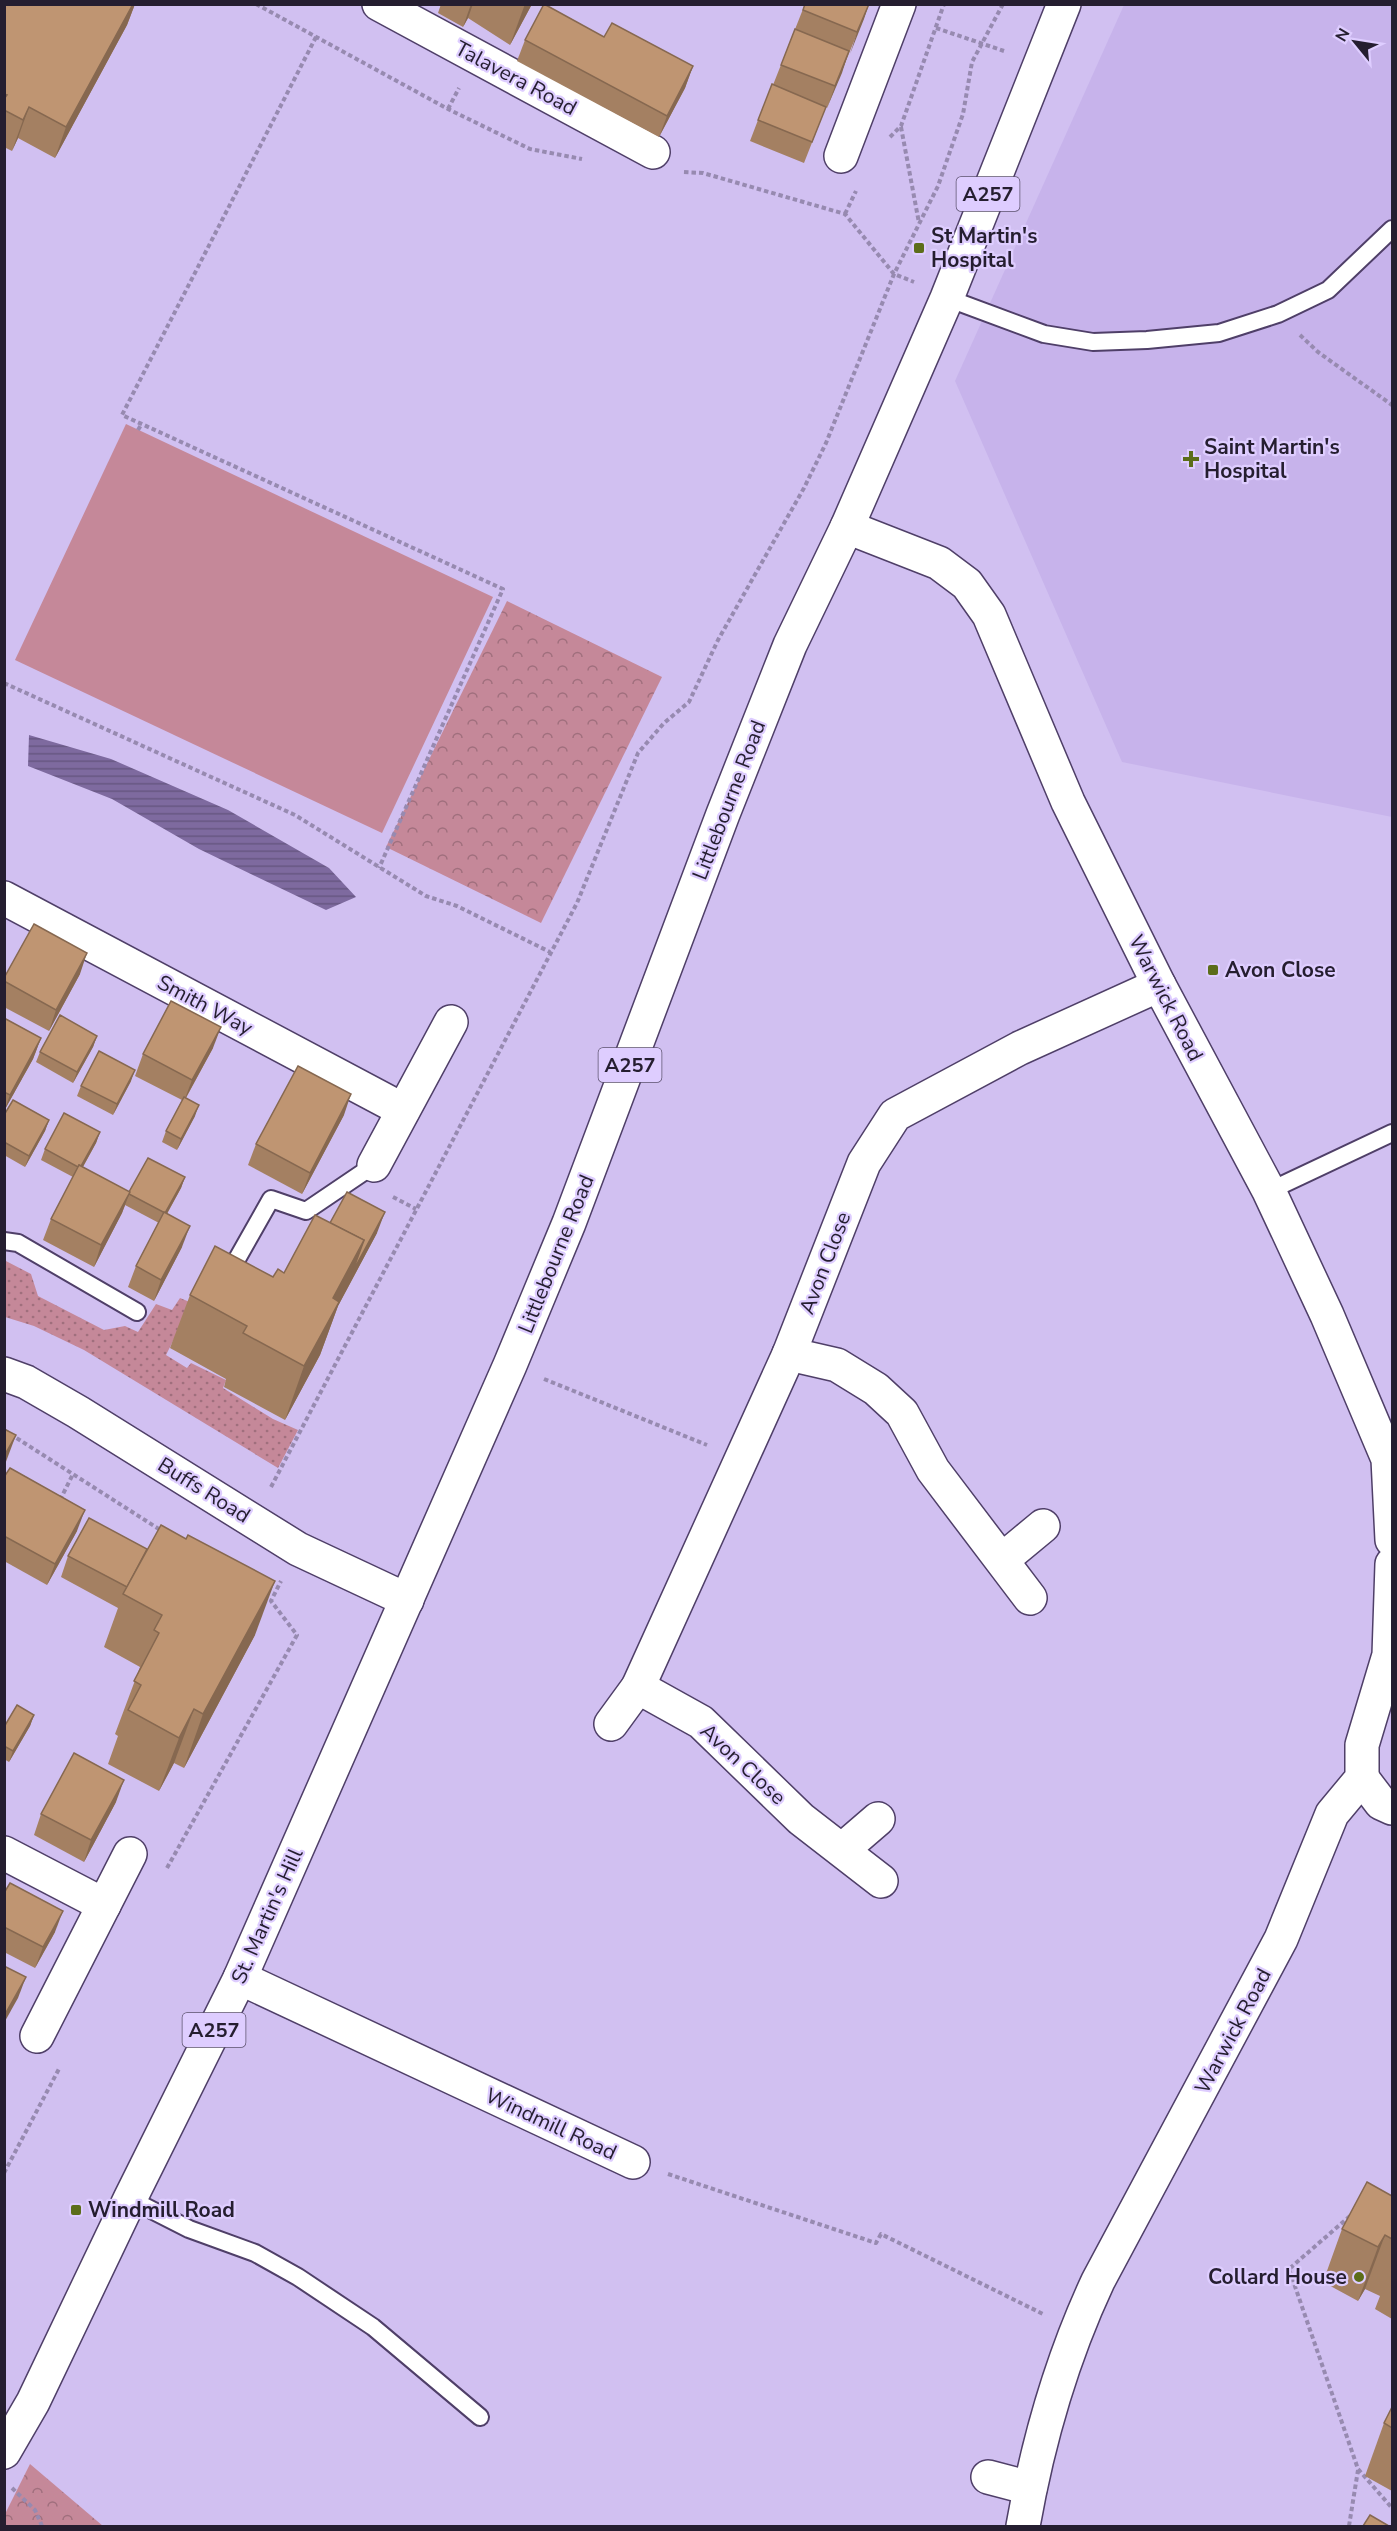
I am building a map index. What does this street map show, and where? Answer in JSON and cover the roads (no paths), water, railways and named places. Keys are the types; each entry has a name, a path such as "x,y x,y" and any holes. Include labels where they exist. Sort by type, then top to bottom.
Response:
{"street":[{"name":"Talavera Road","path":"380,4 653,152"},
{"path":"841,156 900,4"},
{"name":"Littlebourne Road","path":"407,1600 510,1365 578,1202 723,814 786,655 847,527 947,298 1064,4"},
{"name":"Warwick Road","path":"847,527 939,563 967,584 989,615 1068,802 1159,985 1269,1191 1390,1458 1392,1540"},
{"name":"Smith Way","path":"5,901 403,1110"},
{"name":"Avon Close","path":"611,1724 638,1688 789,1354 864,1163 895,1115 1020,1048 1159,985"},
{"path":"374,1165 452,1022"},
{"path":"789,1354 837,1365 876,1389 902,1413 933,1470 1030,1598"},
{"name":"Buffs Road","path":"4,1374 26,1382 78,1412 298,1549 407,1600"},
{"path":"1002,1560 1043,1526"},
{"path":"1392,1564 1389,1655 1362,1745 1362,1778 1381,1803 1392,1808"},
{"name":"St. Martin's Hill","path":"4,2452 33,2402 130,2199 240,1978 407,1600"},
{"name":"Avon Close","path":"638,1688 701,1722 801,1818 880,1881"},
{"name":"Warwick Road","path":"1023,2526 1046,2416 1075,2330 1098,2281 1281,1939 1332,1814 1362,1778"},
{"path":"842,1850 878,1819"},
{"path":"4,1853 104,1905"},
{"path":"37,2036 130,1854"},
{"name":"Windmill Road","path":"240,1978 633,2162"},
{"path":"988,2477 1030,2488"}],"lane":[{"path":"947,298 1044,334 1093,342 1147,340 1219,333 1278,314 1328,290 1392,229"},
{"path":"1269,1191 1392,1133"},
{"path":"228,1275 271,1199 306,1211 374,1165"},
{"path":"4,1241 18,1243 137,1312"},
{"path":"130,2199 189,2229 255,2253 298,2277 373,2327 480,2417"}],"place":[{"name":"St Martin's Hospital","path":"919,248"},
{"name":"Saint Martin's Hospital","path":"1191,459"},
{"name":"Avon Close","path":"1213,970"},
{"name":"Windmill Road","path":"76,2210"},
{"name":"Collard House","path":"1359,2277"}]}
